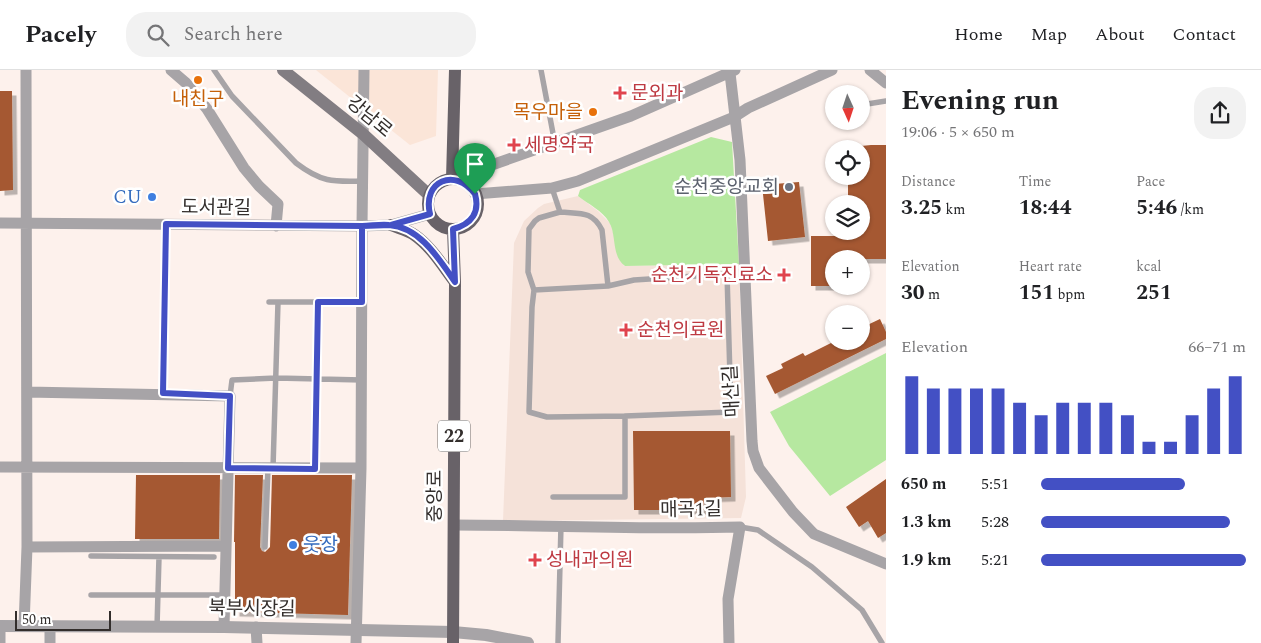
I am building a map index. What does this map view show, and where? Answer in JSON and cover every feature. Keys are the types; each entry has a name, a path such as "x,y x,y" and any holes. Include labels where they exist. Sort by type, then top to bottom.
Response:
{"main road":[{"name":"강남로","path":"283,70 364,134 429,195"},
{"path":"455,70 456,180"},
{"path":"456,180 470,186 475,194 478,203 476,213 471,221 463,227 453,229 435,222 427,205 429,195 434,187 442,181 456,180"},
{"path":"391,225 412,233 421,240 431,249 455,282"},
{"name":"중앙로","path":"453,229 455,282 453,637"}],"street":[{"path":"24,626 27,548 26,70"},
{"path":"171,70 186,83 207,109 244,168 278,204 276,226"},
{"path":"356,637 361,468 364,70"},
{"path":"475,194 552,188 578,181 734,117 748,108 832,70"},
{"path":"870,70 886,84"},
{"path":"456,180 486,167 630,116 733,72"},
{"name":"매산길","path":"733,72 734,117 740,160 752,440 755,460 793,512 814,534 886,564"},
{"name":"도서관길","path":"0,223 362,226 391,225 430,214"},
{"path":"27,392 163,393 230,396 224,627"},
{"path":"0,467 361,468"},
{"name":"매곡1길","path":"454,525 668,529 740,527"},
{"path":"729,643 728,598 740,527"},
{"path":"27,548 226,546"},
{"path":"0,626 0,643"},
{"name":"북부시장길","path":"0,626 256,627 356,637 486,635 528,643"},
{"path":"50,626 50,643"},
{"path":"256,627 256,643"}],"lane":[{"path":"214,70 232,96 263,131 301,167 333,182 362,181"},
{"path":"542,70 555,144"},
{"path":"870,104 886,101"},
{"path":"552,188 560,212"},
{"path":"534,290 608,286 634,280 727,274 731,412 547,417 529,412 534,290 528,272 529,229 539,218 560,212 590,215 598,221 602,230 608,286"},
{"path":"163,393 166,224"},
{"path":"269,302 362,302"},
{"path":"265,547 276,378 278,302"},
{"path":"315,469 318,302"},
{"path":"230,396 232,380 276,378 362,380"},
{"path":"553,497 625,497 625,416"},
{"path":"558,643 561,526"},
{"name":"매곡1길","path":"740,527 758,530 812,567 862,610 882,643"},
{"path":"91,556 214,557"},
{"path":"157,627 158,557"},
{"path":"90,595 225,595"}],"shaded area":[{"path":"316,70 438,70 436,136 410,145"},
{"name":"순천의료원","path":"578,196 610,223 624,266 739,264 746,497 741,518 503,521 514,243 524,221 538,208 544,204"}],"green space":[{"path":"711,137 732,142 739,264 625,266 618,257 609,222 599,211 578,196 580,190"},
{"path":"886,353 886,460 830,496 789,446 770,412"}],"building":[{"path":"0,91 12,91 13,190 0,191"},
{"path":"870,145 886,145 886,259 870,259 870,250 825,250 825,286 811,286 811,236 825,236 825,240 870,240 870,195 848,195 848,185 870,185"},
{"path":"799,182 805,237 768,241 762,185"},
{"path":"880,319 886,332 886,339 870,347 870,324"},
{"path":"825,346 825,350 864,350 775,394 766,376 783,368 781,364 803,353 805,356"},
{"path":"633,431 730,431 731,497 704,498 704,510 634,510"},
{"path":"136,475 220,475 219,539 135,539"},
{"name":"웃장","path":"235,475 263,475 260,547 265,552 270,547 272,475 352,475 348,615 235,612"},
{"path":"886,479 886,533 878,538 868,521 859,527 846,507"}],"place":[{"name":"내친구","path":"198,80"},
{"name":"문외과","path":"620,93"},
{"name":"목우마을","path":"593,112"},
{"name":"세명약국","path":"514,145"},
{"name":"순천중앙교회","path":"789,187"},
{"name":"CU","path":"152,197"},
{"name":"순천기독진료소","path":"784,275"},
{"name":"순천의료원","path":"626,330"},
{"name":"웃장","path":"293,545"},
{"name":"성내과의원","path":"535,560"}],"route":[{"path":"475,194 470,186 461,180 442,181 434,187 429,195 427,205 430,214 391,225 166,224 163,393 230,396 228,468 315,469 318,302 362,302 362,226 391,225 412,233 431,249 455,282 453,229 463,227 471,221 476,213 478,203 475,194"}]}
